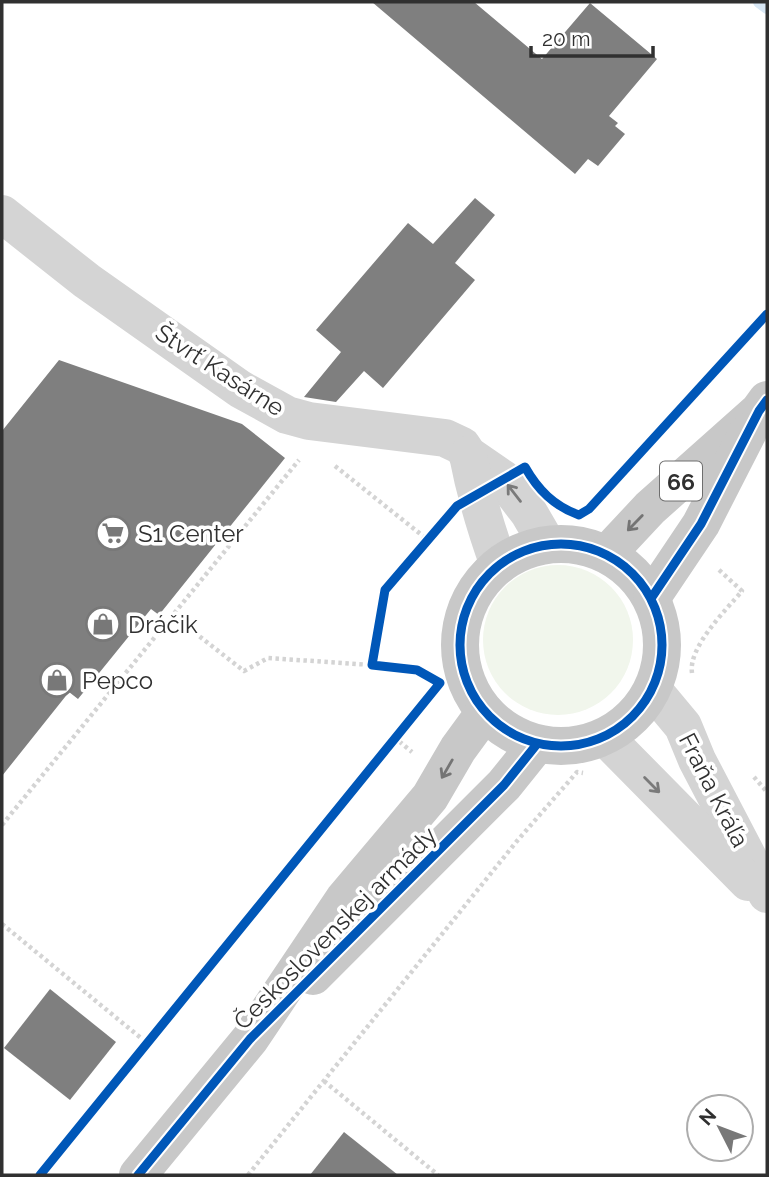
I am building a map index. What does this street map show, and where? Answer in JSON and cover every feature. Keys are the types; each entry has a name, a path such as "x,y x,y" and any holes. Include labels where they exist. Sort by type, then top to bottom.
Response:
{"main road":[{"name":"66","path":"607,554 650,508 763,406"},
{"name":"66","path":"652,597 701,524 763,406"},
{"path":"547,544 579,545 607,554 631,571 652,597 663,639 661,670 653,690 633,717 604,737 572,745 537,744 507,731 485,712 472,695 463,674 460,634 468,604 488,575 516,554 547,544"},
{"name":"Československej armády","path":"250,1039 344,899 430,797 458,749 485,712"},
{"name":"Československej armády","path":"138,1175 250,1039 504,785 537,744"}],"street":[{"name":"Štvrť Kasárne","path":"2,214 87,281 240,389 287,415 309,421 445,438 462,446 468,455 503,479 529,513 547,544"},
{"path":"468,455 499,565"},
{"name":"Fraňa Kráľa","path":"653,690 682,726 767,894"},
{"name":"Fraňa Kráľa","path":"604,737 767,902"}],"path":[{"path":"2,825 297,460 310,462"},
{"path":"323,464 335,467 428,540"},
{"path":"419,550 457,506 477,494"},
{"path":"693,675 691,662 711,628 750,580"},
{"path":"172,615 244,671 268,658 383,666"},
{"path":"372,665 375,652"},
{"path":"386,748 402,728"},
{"path":"749,771 767,792"},
{"path":"248,1175 534,821 577,772 588,774"},
{"path":"2,923 147,1042"},
{"path":"139,1053 156,1032"},
{"path":"324,1081 438,1175"}],"shaded area":[{"path":"558,565 587,571 611,587 627,611 633,640 627,669 611,693 587,709 558,715 529,709 505,693 489,669 483,640 489,611 505,587 529,571"}],"building":[{"path":"372,2 474,2 542,59 590,3 657,59 609,116 618,123 615,126 625,134 598,166 588,159 575,174"},
{"path":"475,198 495,215 455,263 475,280 383,388 364,371 336,402 304,397 341,352 316,330 408,223 433,244"},
{"name":"S1 Center","path":"59,360 242,424 285,458 159,615 151,609 78,699 69,692 2,776 2,431"},
{"path":"50,989 116,1042 70,1100 4,1048"},
{"path":"344,1132 398,1175 310,1175"}],"waterway":[{"path":"759,2 767,8"}],"cycle path":[{"path":"40,1175 440,683 417,670 372,665 385,590 457,506 525,467 535,483 554,502 579,515 589,509 767,314"},
{"path":"652,597 701,524 767,400"},
{"path":"561,544 600,551 633,573 655,606 662,645 655,684 633,717 600,739 561,746 522,739 489,717 467,684 460,645 467,606 489,573 522,551 561,544"},
{"path":"138,1175 250,1039 504,785 537,744"}],"place":[{"name":"S1 Center","path":"113,533"},
{"name":"Dráčik","path":"103,624"},
{"name":"Pepco","path":"57,680"}]}
